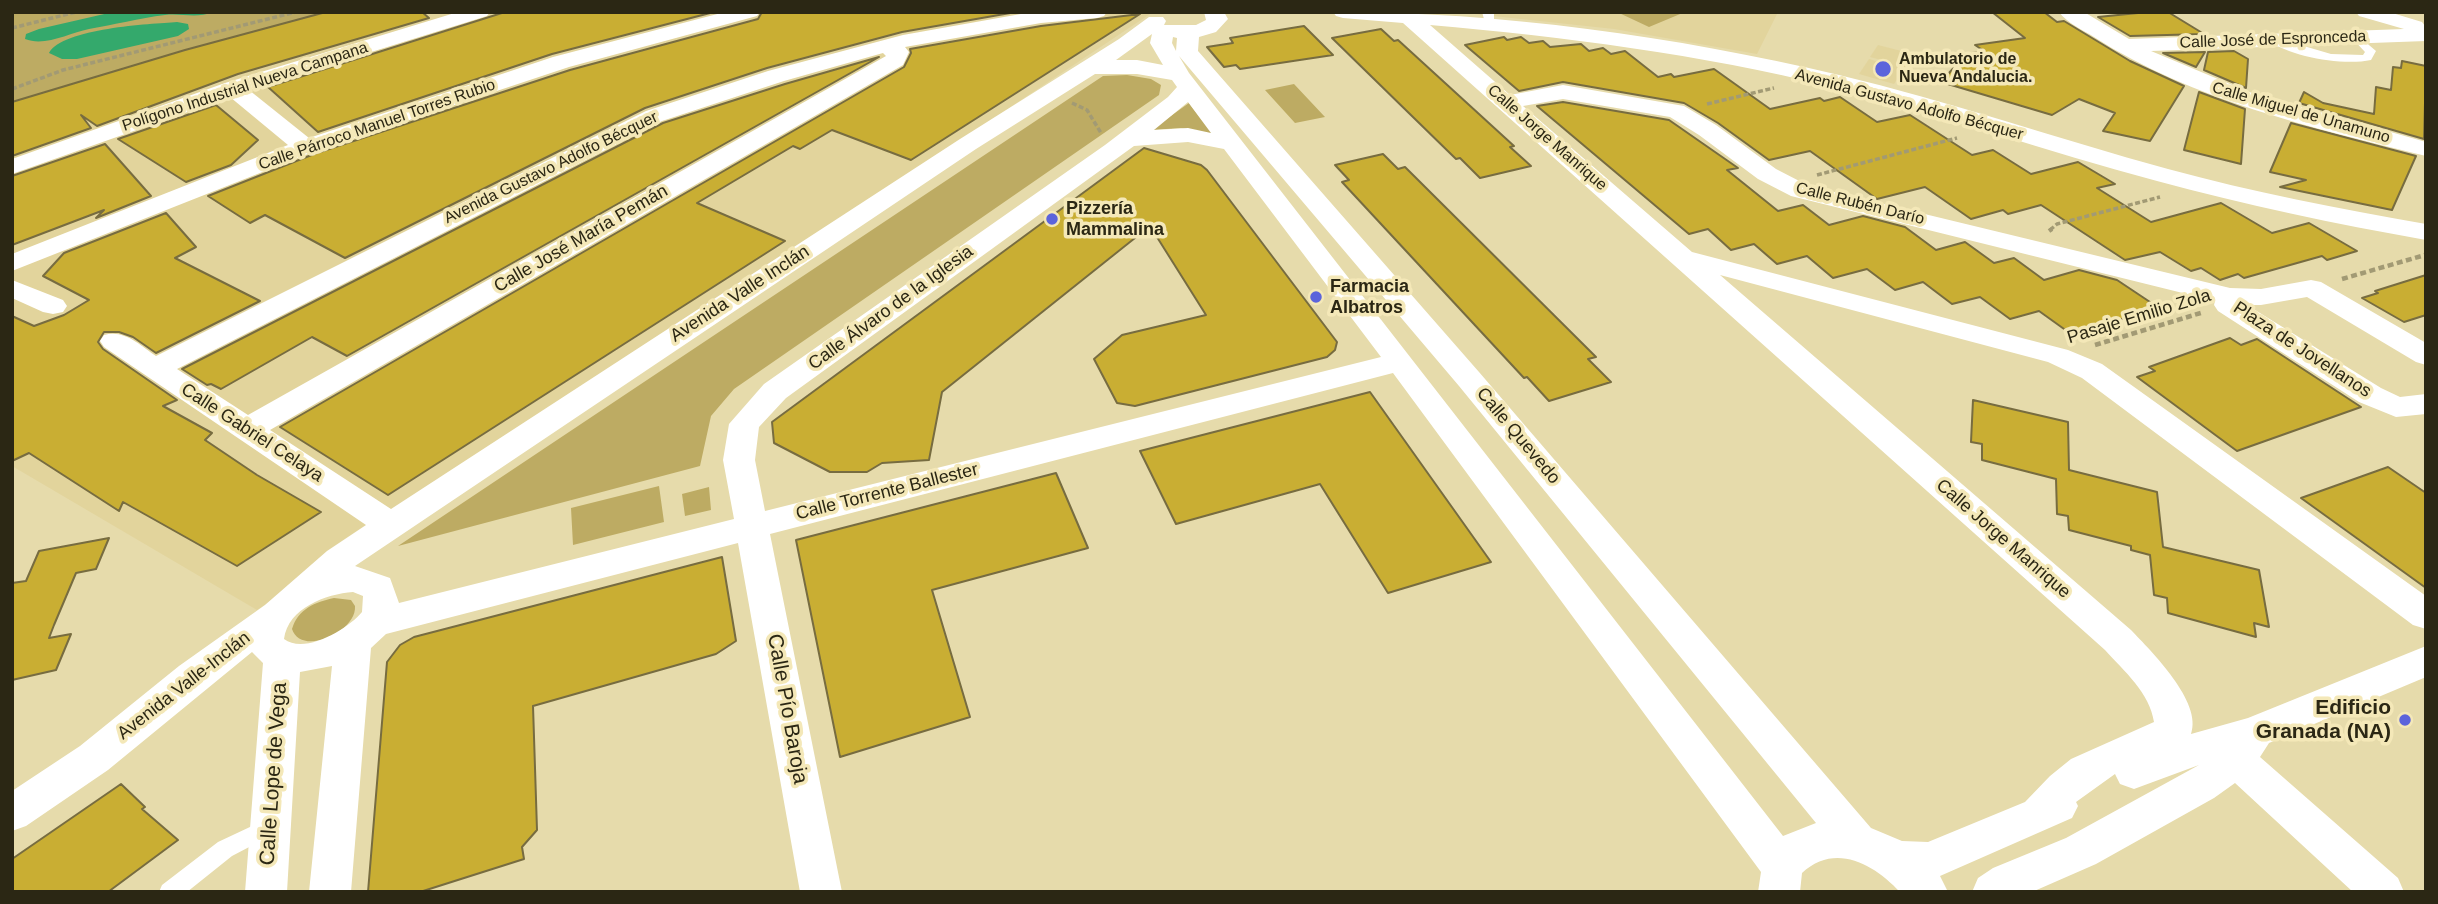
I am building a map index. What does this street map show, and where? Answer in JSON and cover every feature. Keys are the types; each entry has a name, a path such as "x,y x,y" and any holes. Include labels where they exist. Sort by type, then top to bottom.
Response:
{"street":[{"name":"Polígono Industrial Nueva Campana","path":"12,166 233,88 480,12"},
{"name":"Calle Párroco Manuel Torres Rubio","path":"12,263 305,147 561,62 750,12"},
{"name":"Avenida Gustavo Adolfo Bécquer","path":"153,369 654,116 776,76 884,45 971,27 1097,12"},
{"name":"Avenida Gustavo Adolfo Bécquer","path":"1343,12 1488,18 1697,52 1819,78 2204,185 2426,232"},
{"name":"Calle Miguel de Unamuno","path":"2069,12 2121,46 2166,69 2233,95 2426,149"},
{"path":"2366,12 2426,28"},
{"name":"Avenida Valle Inclán","path":"281,630 339,560 945,159 1127,44 1168,25 1209,28 1223,15"},
{"name":"Calle Jorge Manrique","path":"1403,15 1507,102 2118,640 2155,681 2174,714 2174,730 2154,742 2093,766 2060,789 2039,814"},
{"path":"1168,25 1161,37 1161,43 1184,81 1400,362 1781,880"},
{"name":"Calle Quevedo","path":"1168,25 1187,40 1187,52 1478,389 1856,841"},
{"name":"Calle José de Espronceda","path":"2121,46 2426,35"},
{"name":"Calle José María Pemán","path":"247,429 895,60 898,52 884,45"},
{"path":"1090,67 1137,66 1184,81"},
{"name":"Calle Álvaro de la Iglesia","path":"754,526 740,460 744,424 775,391 1126,140 1176,102 1184,81"},
{"path":"233,88 305,147"},
{"name":"Calle Rubén Darío","path":"1507,102 1563,92 1676,111 1692,119 1777,182 1800,191 2034,247 2229,301"},
{"path":"1126,140 1188,135 1233,144"},
{"name":"Calle Jorge Manrique","path":"1684,258 2058,356 2092,371 2426,615"},
{"path":"12,288 53,306"},
{"path":"2311,288 2426,356"},
{"name":"Plaza de Jovellanos","path":"2229,301 2311,288"},
{"name":"Plaza de Jovellanos","path":"2229,301 2370,395 2396,407 2426,404"},
{"name":"Calle Gabriel Celaya","path":"114,341 391,525"},
{"name":"Calle Torrente Ballester","path":"281,630 294,659 323,656 364,633 754,526 1400,362"},
{"name":"Avenida Valle Inclán","path":"367,581 370,562 391,525"},
{"name":"Calle Pío Baroja","path":"754,526 821,892"},
{"path":"281,630 326,582 354,579 367,581 378,587 383,597 382,610 364,633 330,892"},
{"name":"Avenida Valle-Inclán","path":"12,813 94,758 251,660 281,630"},
{"name":"Calle Lope de Vega","path":"266,892 272,826 281,630"},
{"path":"1993,892 2008,882 2093,844 2200,786 2246,746 2422,665"},
{"path":"1896,860 1930,862 2169,757 2246,746"},
{"path":"2246,746 2384,892"},
{"path":"1781,880 1793,852 1810,842 1831,838 1856,841 1896,860 1914,875 1927,892"}],"lane":[{"path":"170,892 225,849 272,826"}],"path":[{"path":"12,28 76,12"},
{"path":"12,89 64,70 296,12"},
{"path":"1676,111 1819,78"},
{"path":"1049,93 1087,110 1101,132 1126,140"},
{"path":"1800,191 1819,173 1995,128"},
{"path":"2034,247 2057,224 2204,185"},
{"path":"2311,288 2426,254"},
{"name":"Pasaje Emilio Zola","path":"2058,356 2229,301"}],"shaded area":[{"path":"12,12 326,12 185,50 12,102"},
{"path":"113,12 213,12 146,18 49,40 25,39 26,34 39,29"},
{"path":"326,12 1153,12 257,610 12,466 12,102 185,50"},
{"path":"1456,12 1778,12 1757,54 1614,29"},
{"path":"1617,12 1685,12 1649,27"},
{"path":"177,22 188,24 189,29 178,36 77,59 62,59 49,53 57,45 71,38 89,33 128,26"},
{"name":"Ambulatorio de Nueva Andalucia.","path":"1878,45 1913,54 1894,84 1859,74 1869,59 1883,63 1885,61 1870,57"},
{"path":"1127,75 1151,79 1161,85 1159,95 734,389 711,416 700,466 398,546 1103,76"},
{"path":"1294,84 1325,117 1295,123 1265,90"},
{"path":"1189,103 1213,134 1181,128 1151,130"},
{"path":"659,486 664,522 573,545 571,508"},
{"path":"709,487 711,510 685,516 682,494"},
{"path":"334,598 351,600 355,606 353,616 347,624 328,638 306,641 297,637 292,629 298,616 314,604"}],"building":[{"path":"326,12 422,12 429,18 238,74 97,126 81,115 91,128 12,156 12,102 185,50"},
{"path":"505,12 714,12 552,54 318,132 268,87"},
{"path":"762,12 1016,12 902,32 767,68 645,108 345,258 265,215 250,223 208,196 314,154 570,70 758,19"},
{"path":"1992,12 2044,12 2057,22 2064,21 2130,61 2184,86 2150,141 2103,131 2115,113 2079,99 2052,115 1941,82 1966,54 1984,51 1975,45 2025,38"},
{"path":"2168,12 2204,34 2130,36 2098,17"},
{"path":"1140,14 911,160 832,130 800,149 793,146 697,203 785,241 388,495 280,427 904,67 911,53 910,49 1041,26"},
{"path":"1304,26 1333,55 1240,69 1236,65 1224,67 1207,47 1233,43 1230,38"},
{"path":"1381,29 1394,41 1398,40 1514,146 1510,147 1531,166 1480,178 1460,158 1456,159 1332,38"},
{"path":"1504,37 1507,40 1521,37 1529,43 1543,41 1550,47 1581,44 1589,51 1603,48 1611,54 1625,51 1658,77 1671,74 1674,77 1714,69 1770,109 1820,98 1824,101 1840,97 1877,122 1910,115 1972,155 1993,150 2031,174 2078,162 2115,184 2097,188 2151,222 2221,203 2272,233 2309,223 2357,251 2327,260 2322,256 2244,278 2238,274 2220,280 2201,268 2191,271 2160,252 2125,260 2041,205 2008,214 2003,210 1971,219 1925,187 1877,199 1810,151 1769,160 1718,123 1684,103 1563,82 1519,91 1465,45"},
{"path":"2234,51 2248,59 2246,88 2204,70 2208,52"},
{"path":"2205,52 2196,67 2163,53"},
{"path":"879,57 347,356 312,337 221,389 207,385 182,369 663,123"},
{"path":"2402,61 2426,66 2424,139 2299,103 2304,92 2323,103 2374,114 2376,87 2391,90 2393,67 2401,68"},
{"path":"2199,92 2245,109 2241,164 2184,150"},
{"path":"1563,102 1669,120 1738,168 1727,170 1778,211 1803,205 1829,225 1863,216 1905,227 1936,250 1965,242 1994,263 2014,258 2044,280 2079,270 2117,280 2159,308 2071,334 2039,311 2010,319 1980,297 1952,304 1923,282 1895,290 1867,269 1833,278 1807,256 1777,264 1754,244 1731,250 1708,229 1689,234 1537,106"},
{"path":"216,105 258,140 231,165 186,182 118,139"},
{"path":"2291,123 2416,156 2392,210 2280,187 2306,180 2270,172"},
{"path":"105,144 151,196 96,218 104,210 12,245 12,176"},
{"path":"1144,148 1201,165 1207,170 1337,342 1335,350 1327,357 1135,406 1117,403 1094,359 1122,335 1206,315 1150,226 942,392 929,460 882,463 867,472 830,472 774,443 772,422"},
{"path":"1383,154 1398,169 1405,167 1596,357 1588,359 1611,382 1549,401 1527,377 1524,378 1342,182 1349,180 1335,165"},
{"path":"166,213 196,247 175,258 260,301 156,353 133,337 119,332 104,332 98,342 103,349 177,400 163,406 212,433 205,440 257,475 321,512 237,566 123,502 119,511 29,453 12,461 12,316 34,326 64,315 89,300 43,276 64,253"},
{"path":"2426,275 2426,315 2404,322 2362,298 2378,293 2375,291"},
{"path":"2230,338 2241,345 2257,339 2361,407 2237,451 2137,377 2155,371 2149,367"},
{"path":"1370,392 1491,562 1388,593 1320,484 1176,524 1140,451"},
{"path":"1973,400 2068,422 2069,470 2157,492 2163,547 2259,570 2269,627 2254,623 2256,637 2168,613 2167,598 2154,595 2150,555 2131,550 2131,546 2069,530 2068,516 2057,514 2056,479 1982,460 1982,444 1971,442"},
{"path":"2388,467 2426,493 2426,588 2301,498"},
{"path":"1056,473 1088,548 932,590 970,717 840,757 796,540"},
{"path":"109,538 96,569 76,573 54,625 49,638 71,634 56,670 12,680 12,583 26,581 39,551"},
{"path":"722,557 736,641 716,654 533,706 537,830 522,847 524,859 420,892 368,892 387,662 400,645 414,637"},
{"path":"121,784 145,807 142,809 178,840 108,892 12,892 12,859"}],"place":[{"name":"Ambulatorio de Nueva Andalucia.","path":"1883,69"},
{"name":"Pizzería Mammalina","path":"1052,219"},
{"name":"Farmacia Albatros","path":"1316,297"},
{"name":"Edificio Granada (NA)","path":"2405,720"}]}
